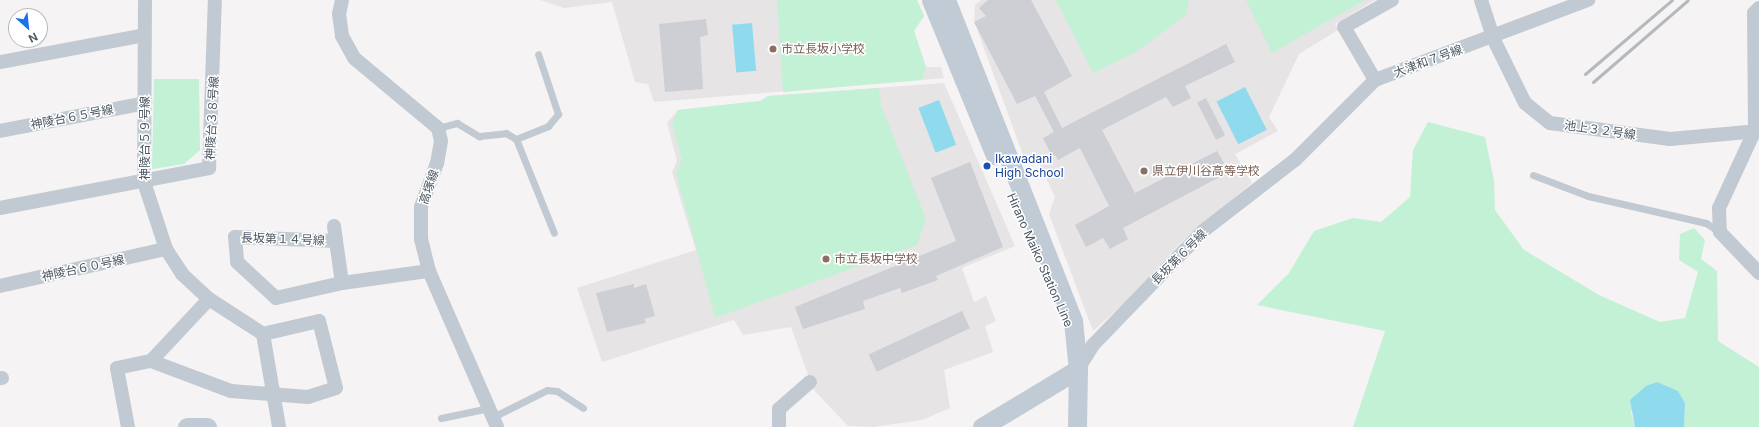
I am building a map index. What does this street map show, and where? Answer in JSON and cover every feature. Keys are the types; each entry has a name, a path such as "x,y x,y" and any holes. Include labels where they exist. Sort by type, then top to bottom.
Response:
{"main road":[{"name":"Hirano Maiko Station Line","path":"942,3 1041,234 1072,321 1076,342 1078,369 1077,427"},
{"path":"982,427 1078,369"},
{"path":"187,427 207,427"}],"street":[{"name":"神陵台５９号線","path":"145,0 144,182 166,249 182,274 209,299 263,334"},
{"name":"神陵台３８号線","path":"0,208 144,182 209,168 215,0"},
{"path":"342,0 338,14 342,36 354,58 438,128"},
{"path":"1375,80 1344,27 1392,0"},
{"name":"池上３２号線","path":"1481,0 1493,38 1525,103 1550,123 1670,139 1757,130"},
{"name":"大津和７号線","path":"1295,160 1375,80 1493,38 1588,0"},
{"path":"1759,8 1754,13 1757,50 1757,130 1719,208 1720,232 1759,274"},
{"path":"0,62 145,35"},
{"name":"神陵台６５号線","path":"0,131 145,103"},
{"name":"高塚線","path":"438,128 441,141 437,163 421,207 421,239 429,271 493,417"},
{"name":"長坂第６号線","path":"1078,369 1093,345 1203,232 1295,160"},
{"path":"334,226 336,241"},
{"name":"長坂第１４号線","path":"342,283 336,241 235,237 237,262 276,298 342,283 429,271"},
{"name":"神陵台６０号線","path":"0,286 166,249"},
{"path":"151,361 209,299"},
{"path":"128,427 117,368 151,361 231,391 272,394 308,397 336,388 319,321 263,334 272,394 279,427"},
{"path":"779,427 779,408 810,382"}],"lane":[{"path":"516,139 548,126 558,114 538,54"},
{"path":"438,128 457,123 479,136 506,133 516,139 554,233"},
{"path":"1533,175 1588,196 1706,223 1720,232"},
{"path":"441,418 493,417 547,390 557,391 583,408"}],"shaded area":[{"name":"市立長坂小学校","path":"540,0 917,0 924,16 914,31 926,67 941,67 944,78 654,102 648,84 635,82 612,2 564,8"},
{"name":"県立伊川谷高等学校","path":"981,0 1375,0 1335,24 1338,30 1299,54 1269,117 1278,131 1235,154 1252,183 1179,244 1138,291 1093,331 1049,214 1055,197 1037,159 1023,155 974,21 975,5"},
{"name":"市立長坂中学校","path":"944,83 1015,246 962,268 974,302 986,296 996,321 985,326 993,352 944,370 950,408 922,420 873,427 848,426 813,389 791,327 743,335 734,320 602,362 577,288 696,250 672,172 677,161 667,123 678,110 760,101 768,96"}],"green space":[{"path":"777,0 917,0 924,16 914,31 926,67 922,80 783,92"},
{"path":"1056,0 1189,0 1186,15 1136,52 1093,73"},
{"path":"1246,0 1365,0 1272,53"},
{"path":"154,79 199,79 200,150 184,164 152,169"},
{"path":"879,88 881,105 926,219 917,245 715,318 676,173 682,159 672,123 678,110 760,101 768,96"},
{"path":"1428,122 1485,137 1494,180 1495,210 1524,250 1599,295 1660,322 1685,318 1698,272 1679,260 1680,234 1694,228 1705,240 1701,259 1717,271 1718,341 1759,367 1759,427 1684,427 1685,403 1678,391 1646,386 1631,412 1635,427 1353,427 1385,331 1257,305 1289,273 1314,231 1353,218 1381,222 1410,197 1413,150"}],"water":[{"path":"752,23 756,71 736,73 732,25"},
{"path":"1245,87 1267,130 1238,144 1216,102"},
{"path":"939,100 956,145 936,153 918,108"},
{"path":"1657,382 1678,391 1685,403 1684,427 1635,427 1630,400 1646,386"}],"building":[{"path":"988,0 1031,0 1072,76 1044,92 1062,128 1226,44 1235,62 1185,86 1191,98 1173,107 1166,97 1102,130 1135,193 1217,151 1229,172 1123,228 1128,239 1110,249 1103,238 1086,247 1075,225 1109,206 1080,148 1058,160 1055,155 1052,156 1043,138 1054,132 1035,96 1017,104 974,22 986,16 979,8"},
{"path":"706,19 708,35 700,37 703,89 665,92 659,24"},
{"path":"1206,98 1225,135 1216,140 1197,103"},
{"path":"970,162 1003,247 936,276 938,280 902,293 900,288 863,301 865,309 803,329 795,307 956,241 931,178"},
{"path":"634,284 634,288 646,284 655,316 644,319 646,323 607,332 596,293"},
{"path":"962,311 970,328 877,372 869,355"}],"railway":[{"path":"1585,74 1672,0"},
{"path":"1593,82 1688,0"}],"place":[{"name":"市立長坂小学校","path":"773,49"},
{"name":"Ikawadani High School","path":"987,166"},
{"name":"県立伊川谷高等学校","path":"1144,171"},
{"name":"市立長坂中学校","path":"826,259"}]}
